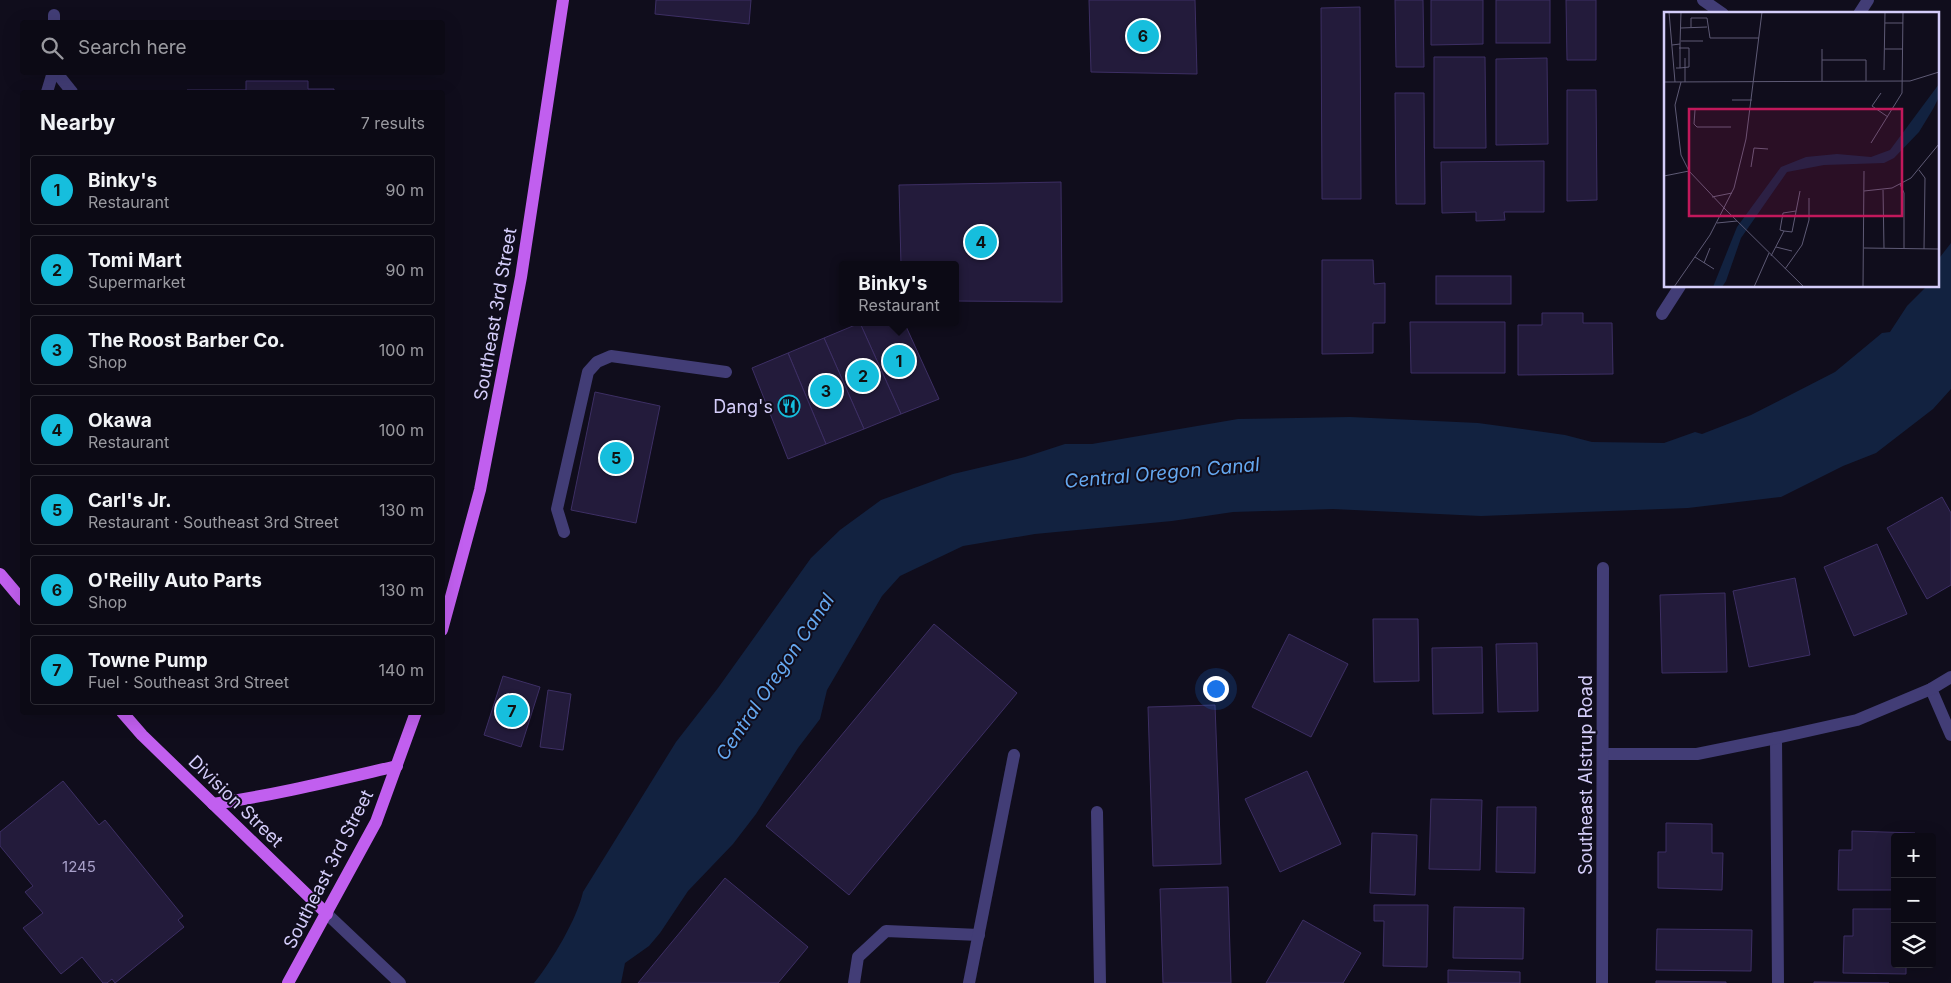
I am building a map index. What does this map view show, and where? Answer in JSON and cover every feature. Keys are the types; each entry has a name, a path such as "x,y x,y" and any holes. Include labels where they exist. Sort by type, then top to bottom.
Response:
{"main road":[{"name":"Southeast 3rd Street","path":"445,621 482,480 520,277 563,0"},
{"path":"0,574 20,598"},
{"name":"Division Street","path":"125,715 142,735 327,914"},
{"name":"Southeast 3rd Street","path":"288,983 376,822 415,715"},
{"path":"213,804 283,792 397,766"}],"street":[{"path":"1703,0 1720,12"},
{"path":"1860,12 1868,0"},
{"path":"47,90 54,75"},
{"path":"58,75 70,90"},
{"path":"1662,314 1679,288"},
{"path":"564,532 557,509 588,372 597,362 611,356 726,372"},
{"name":"Southeast Alstrup Road","path":"1602,983 1603,568"},
{"path":"1603,754 1697,754 1776,738 1857,720 1931,689 1951,677"},
{"path":"1931,689 1951,735"},
{"path":"1776,738 1778,983"},
{"path":"969,983 1014,755"},
{"path":"1097,812 1100,983"},
{"path":"327,914 400,983"},
{"path":"854,983 858,957 886,931 979,935"}],"water":[{"name":"Central Oregon Canal","path":"1951,243 1951,389 1933,409 1876,453 1843,466 1781,497 1688,508 1481,516 1333,509 1233,512 1172,521 1035,534 963,546 900,576 882,596 827,690 820,719 798,748 756,814 733,844 688,891 649,946 625,963 621,983 534,983 563,939 575,915 583,892 676,742 718,688 811,558 840,530 881,500 953,474 1025,457 1065,444 1092,444 1238,419 1350,417 1478,423 1565,435 1592,442 1664,443 1695,432 1702,434 1751,415 1835,372 1882,333 1890,332 1907,306 1925,288 1938,288 1938,260"}],"building":[{"path":"656,0 751,0 749,24 655,14"},
{"path":"1089,0 1195,0 1197,74 1091,72"},
{"path":"1395,0 1423,0 1424,67 1396,67"},
{"path":"1431,0 1483,0 1483,44 1431,45"},
{"path":"1496,0 1550,0 1550,43 1496,43"},
{"path":"1566,0 1596,0 1596,60 1567,60"},
{"path":"1360,7 1361,199 1322,199 1321,8"},
{"path":"1434,57 1485,57 1486,148 1434,148"},
{"path":"1547,58 1548,144 1496,145 1496,59"},
{"path":"246,81 308,81 308,89 334,89 334,90 246,90"},
{"path":"1567,90 1596,90 1597,200 1567,201"},
{"path":"1395,93 1424,93 1425,204 1396,204"},
{"path":"1544,161 1544,212 1504,212 1505,220 1476,221 1476,212 1442,213 1441,162"},
{"path":"1061,182 1062,302 959,301 959,261 901,261 899,185"},
{"path":"1322,260 1373,260 1374,284 1385,283 1385,323 1373,323 1373,353 1322,354"},
{"path":"1436,276 1511,276 1511,304 1436,304"},
{"path":"1542,313 1583,313 1583,323 1612,323 1613,374 1518,375 1518,325 1542,325"},
{"path":"1410,322 1505,322 1505,373 1411,373"},
{"path":"853,326 861,326 901,414 864,429 824,338"},
{"path":"861,326 906,326 939,399 901,414"},
{"path":"824,338 864,429 826,444 788,353"},
{"name":"Dang's","path":"788,353 826,444 788,459 752,368"},
{"path":"595,392 660,406 636,523 571,510"},
{"path":"1942,497 1951,513 1951,585 1927,599 1887,528"},
{"path":"1877,544 1907,614 1854,636 1824,567"},
{"path":"1795,578 1810,655 1749,667 1733,591"},
{"path":"1725,593 1727,672 1662,673 1660,595"},
{"path":"1373,619 1418,619 1419,681 1374,682"},
{"path":"934,624 1017,693 849,895 766,826"},
{"path":"1289,634 1348,664 1311,737 1252,707"},
{"path":"1537,643 1538,711 1498,712 1496,644"},
{"path":"1482,647 1483,713 1433,714 1432,648"},
{"path":"503,676 540,687 521,747 484,735"},
{"path":"548,690 571,694 563,750 540,747"},
{"path":"1215,705 1221,864 1153,866 1148,707"},
{"path":"1307,771 1341,844 1280,872 1245,799"},
{"path":"63,781 99,825 105,820 183,916 178,920 184,927 115,983 112,979 107,983 103,983 82,957 61,974 23,928 43,913 25,892 33,886 0,846 0,832"},
{"path":"1431,799 1482,800 1480,870 1429,869"},
{"path":"1497,807 1536,807 1535,873 1496,872"},
{"path":"1666,823 1712,824 1712,853 1723,853 1722,890 1658,888 1658,852 1666,852"},
{"path":"1852,831 1915,833 1891,833 1891,890 1838,890 1839,850 1852,850"},
{"path":"1372,833 1417,835 1415,895 1370,893"},
{"path":"725,878 808,947 778,983 638,983"},
{"path":"1228,887 1231,983 1163,983 1160,889"},
{"path":"1374,905 1428,905 1427,967 1383,966 1384,921 1374,921"},
{"path":"1454,907 1524,908 1523,959 1453,958"},
{"path":"1853,909 1891,909 1891,968 1906,968 1906,974 1843,973 1844,936 1853,936"},
{"path":"1303,920 1361,953 1343,983 1266,983"},
{"path":"1657,929 1752,930 1751,971 1656,970"},
{"path":"1448,970 1520,972 1520,983 1448,983"},
{"path":"1656,981 1726,982 1726,983 1656,983"},
{"path":"1814,982 1889,983 1814,983"}],"place":[{"name":"O'Reilly Auto Parts","path":"1143,36"},
{"name":"Okawa","path":"981,242"},
{"name":"Binky's","path":"899,361"},
{"name":"Tomi Mart","path":"863,376"},
{"name":"The Roost Barber Co.","path":"826,391"},
{"name":"Dang's","path":"789,406"},
{"name":"Carl's Jr.","path":"616,458"},
{"name":"Towne Pump","path":"512,711"}]}
